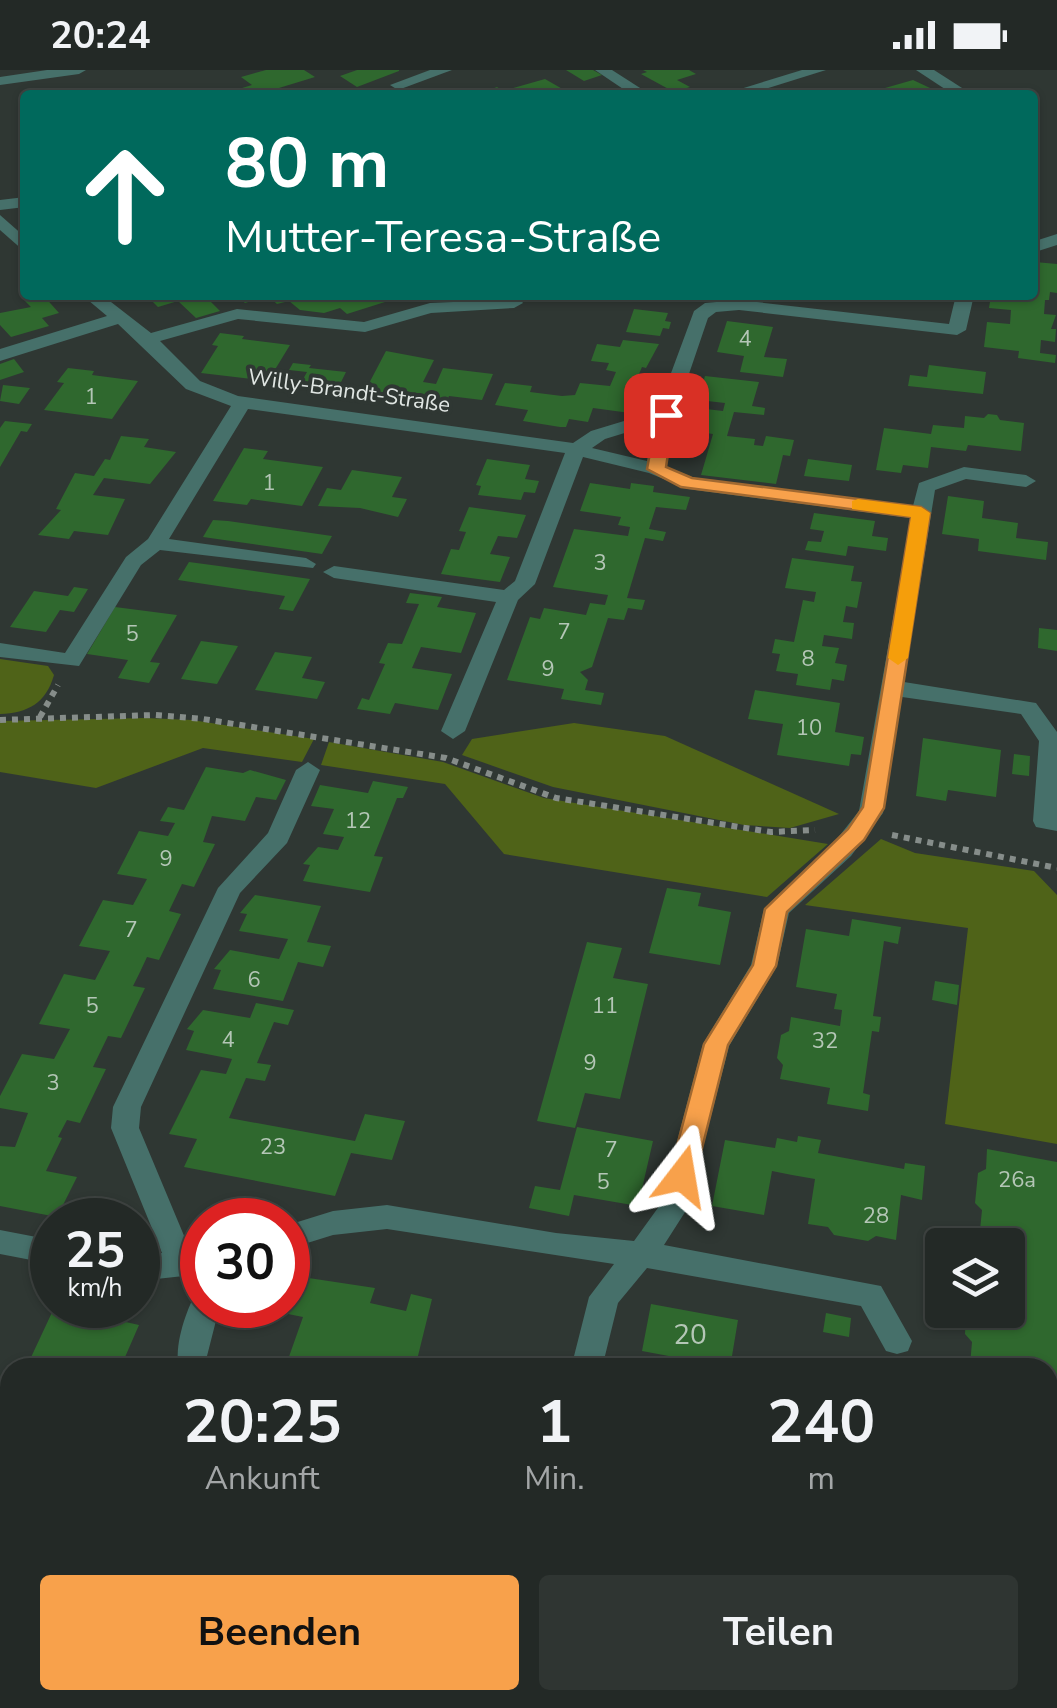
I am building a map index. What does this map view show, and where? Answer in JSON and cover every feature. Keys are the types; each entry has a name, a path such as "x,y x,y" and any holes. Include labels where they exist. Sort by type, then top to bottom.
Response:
{"street":[{"path":"0,81 79,70"},
{"path":"398,85 445,70"},
{"path":"602,70 635,90"},
{"path":"747,90 819,70"},
{"path":"923,70 957,90"},
{"path":"0,220 20,242"},
{"name":"Willy-Brandt-Straße","path":"98,300 148,339 193,384 242,402 544,442 656,469 688,483 921,513"},
{"path":"656,469 666,415 705,300"},
{"path":"700,316 712,308 738,305 957,330 964,300"},
{"path":"148,339 237,314 365,327 430,308 514,303"},
{"path":"0,355 122,318"},
{"path":"0,650 71,661 133,561 156,543 242,402"},
{"path":"453,731 509,597 524,584 576,450 598,436 666,415"},
{"path":"589,1358 604,1297 674,1209 716,1044 764,966 776,909 856,834 875,802 926,487 964,473 1026,481"},
{"path":"156,543 306,564"},
{"path":"334,572 509,597"},
{"path":"893,688 1028,708 1052,740 1045,821 1057,824"},
{"path":"180,1240 125,1128 127,1107 230,888 278,837 308,770"},
{"path":"310,1230 333,1223 387,1217 556,1245 641,1254 870,1296 898,1341"},
{"path":"0,1242 30,1248"},
{"path":"192,1358 199,1328"}],"path":[{"path":"39,718 71,661"},
{"path":"0,720 155,716 204,719 446,758 556,798 771,832 826,829 896,835 975,855 1057,868"}],"green space":[{"path":"0,659 48,666 54,675 41,699 27,709 0,714"},
{"path":"192,720 314,739 302,762 203,748 96,788 0,772 0,721"},
{"path":"574,723 665,736 839,814 790,828 744,825 553,787 462,755 472,739"},
{"path":"329,742 443,762 544,798 828,844 767,897 504,854 445,784 321,765"},
{"path":"881,839 915,853 1034,871 1057,895 1057,1144 945,1124 968,928 805,905"}],"building":[{"path":"266,70 304,70 315,77 272,90 246,90 242,88 252,85 241,77"},
{"path":"357,70 399,71 357,87 340,76"},
{"path":"566,70 593,70 602,75 584,81"},
{"path":"643,70 689,70 696,74 677,80 690,87 670,90 641,74 647,72"},
{"path":"545,79 564,90 506,90"},
{"path":"913,80 934,90 878,90"},
{"path":"1038,262 1057,264 1057,293 1050,292 1049,300 1045,300 1044,314 1056,315 1051,329 1056,329 1055,342 1041,340 1040,353 1056,355 1055,363 1018,358 1019,351 984,347 987,322 1010,324 1011,310 989,308 990,300 1038,300"},
{"path":"47,300 59,313 42,318 49,326 11,337 0,325 0,313 31,307 25,301"},
{"path":"151,300 209,300 220,311 196,318 178,301 158,307"},
{"path":"272,300 391,300 347,314 340,308 324,313 300,310 289,301 277,304"},
{"path":"634,309 668,313 665,321 671,322 669,329 663,328 660,336 626,332"},
{"path":"727,321 773,327 764,357 787,359 783,377 740,372 744,356 717,352"},
{"path":"220,333 290,345 268,381 201,373 218,346 212,345"},
{"path":"623,340 659,344 639,374 643,375 630,413 593,408 588,422 569,419 566,427 560,427 523,421 528,410 495,405 505,383 532,386 530,392 562,396 575,395 580,383 610,386 616,372 606,370 609,363 591,361 597,344 620,347"},
{"path":"386,351 434,360 423,382 436,384 443,368 493,374 482,400 449,396 447,401 393,388 391,393 365,391"},
{"path":"14,359 24,372 0,380 0,364"},
{"path":"293,363 346,372 339,386 302,381 307,372 289,370"},
{"path":"929,365 986,372 983,394 908,386 910,375 927,377"},
{"path":"68,368 138,381 112,419 44,410 64,383 57,382"},
{"path":"705,376 759,382 752,406 765,408 764,415 734,412 727,436 755,439 754,445 763,446 766,436 794,440 790,456 783,455 776,484 701,475 713,434 699,432 706,409 723,411 725,403 698,400"},
{"path":"3,385 30,388 19,404 0,401"},
{"path":"988,414 1024,423 1021,451 968,445 966,451 931,447 928,468 903,465 901,473 876,470 884,428 931,434 933,425 964,428 965,416 984,418"},
{"path":"5,421 32,424 27,432 21,431 0,467 0,428"},
{"path":"121,436 149,439 144,447 176,452 150,484 104,478 93,495 125,499 108,535 74,531 69,539 38,535 61,510 56,509 75,473 94,476 105,459 110,460"},
{"path":"244,448 268,451 263,459 323,467 302,506 251,499 247,505 213,501"},
{"path":"487,459 530,465 525,479 539,481 535,493 524,492 521,500 478,495 481,486 476,485"},
{"path":"808,459 852,465 849,481 804,476"},
{"path":"352,470 402,477 392,497 407,499 398,517 360,508 318,506 327,488 341,490"},
{"path":"590,483 630,489 631,483 654,486 653,492 690,497 686,510 656,507 649,529 666,532 663,541 645,538 627,598 645,600 642,610 628,608 624,620 608,618 592,667 580,672 588,680 585,690 604,693 601,705 561,699 564,689 507,680 530,617 540,619 544,608 586,615 590,603 605,605 608,595 553,587 574,529 628,536 630,527 618,525 621,517 580,511"},
{"path":"948,496 984,501 982,518 1018,523 1016,538 1048,542 1046,560 978,551 979,539 942,534"},
{"path":"469,507 526,515 517,538 498,536 490,554 510,557 500,582 441,574 451,549 459,550 466,532 459,531"},
{"path":"814,513 875,521 872,536 888,538 886,551 848,546 846,556 805,550 808,541 821,542 824,531 810,529"},
{"path":"213,520 332,536 322,554 203,537"},
{"path":"792,558 854,566 851,581 862,582 857,608 846,606 843,622 854,623 852,639 824,635 822,646 839,648 835,663 847,665 844,681 832,679 830,690 796,685 798,674 776,671 780,654 772,653 775,639 794,642 803,600 814,602 816,592 785,588"},
{"path":"189,562 310,579 293,611 279,609 285,596 178,580"},
{"path":"74,587 88,589 74,612 60,610 46,632 10,627 34,591 68,596"},
{"path":"410,593 442,597 437,607 476,613 461,653 421,647 412,668 452,674 438,710 395,703 390,714 357,709 362,698 369,700 385,664 379,663 388,643 402,644 419,604 406,603"},
{"path":"115,607 177,615 150,662 160,663 149,683 118,678 128,660 87,654"},
{"path":"1039,628 1057,630 1057,651 1038,648"},
{"path":"201,641 238,646 217,684 181,679"},
{"path":"275,652 312,657 302,678 325,682 317,699 255,690"},
{"path":"755,690 840,703 835,732 864,737 861,755 851,754 849,766 777,755 783,724 748,719"},
{"path":"923,738 1001,750 996,797 948,790 946,801 916,796"},
{"path":"1014,754 1030,756 1029,776 1012,774"},
{"path":"206,767 243,773 250,770 286,780 276,800 256,797 245,821 212,816 203,842 215,844 194,887 182,884 169,911 181,914 159,960 147,957 133,986 145,988 121,1038 108,1036 93,1067 106,1069 80,1123 67,1120 58,1137 62,1138 46,1171 77,1177 66,1198 30,1198 30,1212 0,1206 0,1146 15,1147 28,1113 0,1108 0,1096 22,1054 54,1059 70,1029 39,1024 64,974 95,980 110,951 79,946 103,900 133,905 147,879 117,874 139,831 168,836 175,823 160,821 168,807 184,810"},
{"path":"373,781 408,787 403,798 397,798 374,856 383,857 370,892 303,881 310,865 303,864 318,847 338,850 344,837 323,834 334,809 311,806 320,785 368,793"},
{"path":"667,888 701,893 698,906 731,912 720,965 649,953"},
{"path":"255,895 321,906 307,942 331,946 323,967 298,962 283,1001 213,989 221,970 214,969 230,950 279,959 288,939 239,931 247,914 240,913"},
{"path":"852,919 901,927 898,944 884,941 873,1016 881,1017 879,1032 872,1031 863,1093 870,1095 868,1111 827,1104 830,1088 780,1079 783,1065 777,1058 781,1035 789,1031 791,1017 840,1026 842,1010 834,1009 837,994 796,987 806,929 849,936"},
{"path":"587,942 622,948 613,978 648,984 620,1099 585,1093 575,1128 537,1121"},
{"path":"935,981 959,985 957,1005 932,1000"},
{"path":"256,1003 294,1010 288,1025 274,1022 257,1063 271,1065 265,1081 246,1078 229,1118 355,1141 365,1114 405,1121 392,1160 351,1153 335,1196 184,1167 197,1139 169,1134 201,1070 226,1074 232,1059 186,1050 194,1031 187,1029 203,1010 250,1018"},
{"path":"577,1127 653,1141 638,1206 574,1195 569,1216 529,1208 535,1186 560,1190"},
{"path":"798,1136 821,1140 818,1153 904,1169 905,1163 925,1166 922,1200 901,1195 896,1240 876,1236 868,1241 834,1235 828,1227 808,1224 815,1179 772,1171 764,1215 712,1206 725,1140 775,1148 777,1138 797,1142"},
{"path":"987,1149 1057,1162 1057,1358 971,1358 972,1342 965,1328 1025,1328 1025,1228 980,1228 982,1210 975,1203 978,1173 986,1169"},
{"path":"310,1278 375,1288 370,1303 406,1311 411,1294 432,1299 417,1358 289,1358 299,1328 310,1328"},
{"path":"651,1304 738,1320 732,1358 679,1358 642,1351"},
{"path":"826,1313 851,1318 849,1337 823,1332"},
{"path":"45,1328 138,1328 125,1358 31,1358"}],"slow traffic":[{"path":"858,505 921,513 898,658"}],"route":[{"path":"666,415 656,469 688,483 921,513 874,808 842,850 776,909 764,966 716,1044 682,1176"}]}
